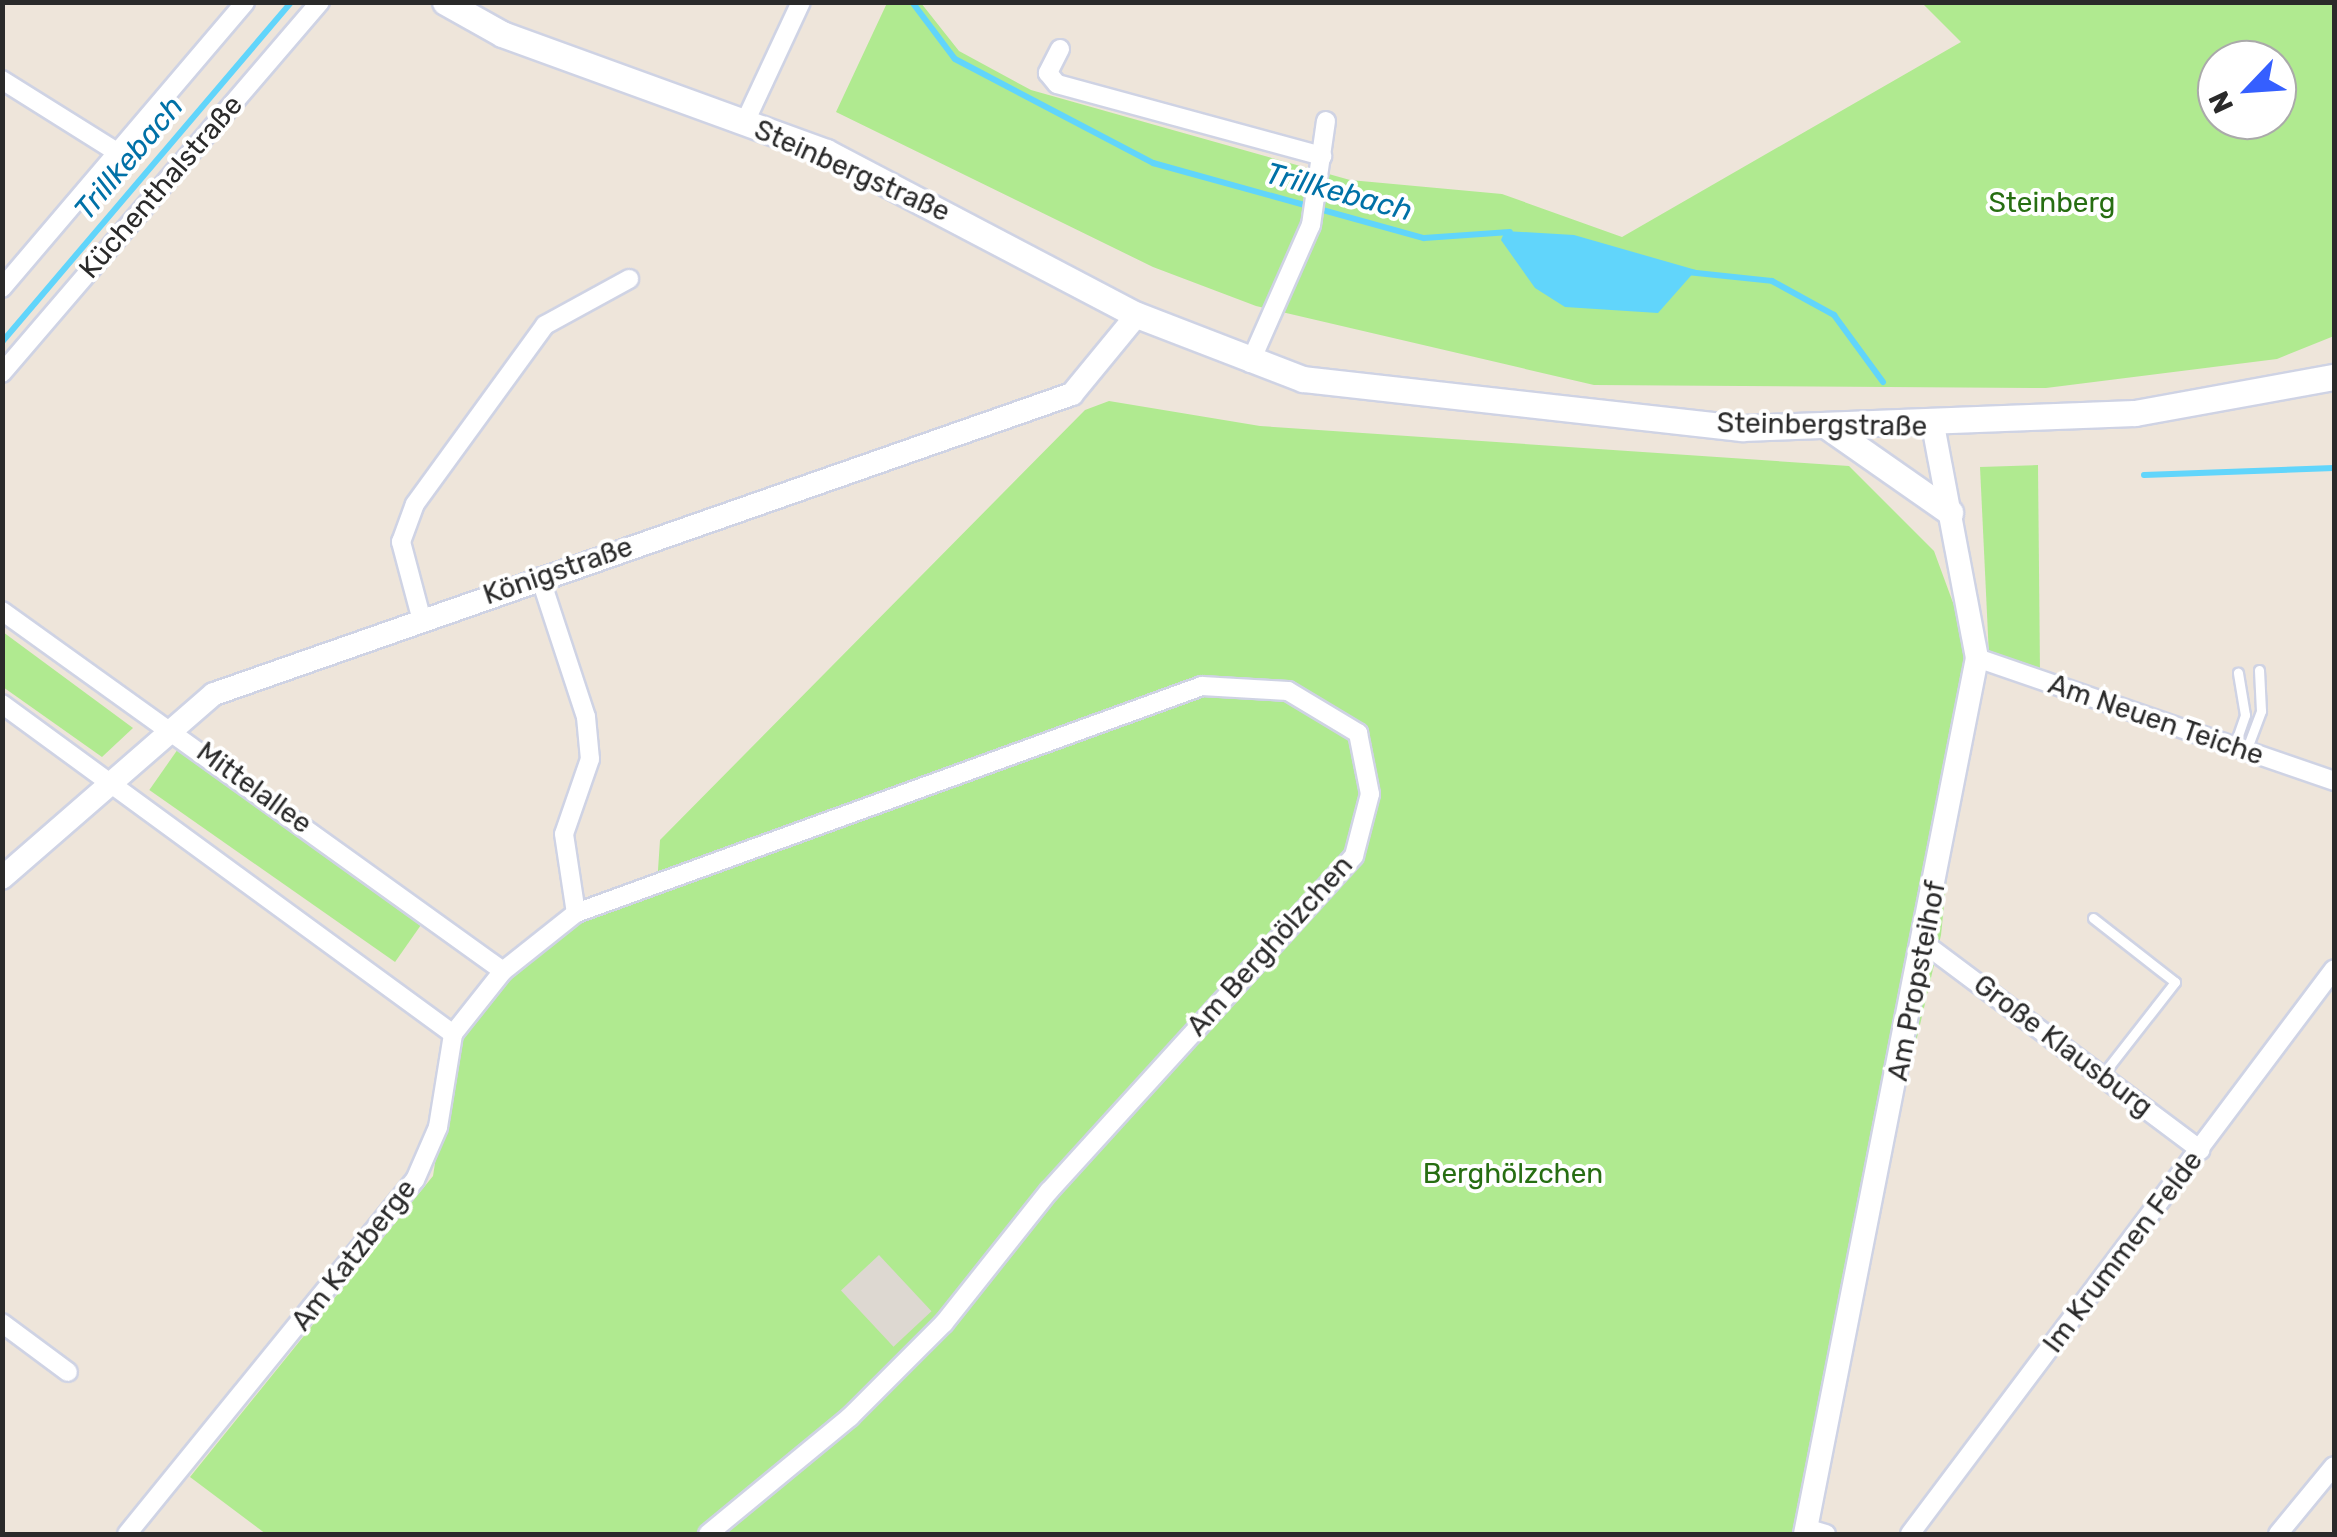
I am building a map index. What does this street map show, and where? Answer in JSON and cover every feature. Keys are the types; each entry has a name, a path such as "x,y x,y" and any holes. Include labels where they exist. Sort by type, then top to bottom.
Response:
{"main road":[{"name":"Steinbergstraße","path":"445,2 502,34 745,122 888,181 1137,315 1250,363 1392,393 1742,428 1934,426 2212,404 2334,376"},
{"path":"1828,427 1950,512"}],"street":[{"name":"Küchenthalstraße","path":"2,288 245,2"},
{"name":"Küchenthalstraße","path":"2,373 320,2"},
{"path":"745,122 801,2"},
{"path":"1060,49 1048,73 1057,84 1322,156"},
{"path":"2,80 115,151"},
{"path":"1250,363 1311,225 1319,194 1326,122"},
{"path":"421,617 400,542 415,504 545,325 628,279"},
{"name":"Königstraße","path":"2,878 168,725 265,669 1072,394 1092,381 1137,315"},
{"name":"Am Propsteihof","path":"1812,1532 1977,658 1934,426"},
{"path":"540,577 586,716 590,759 564,834 576,913"},
{"name":"Mittelallee","path":"2,611 168,725 502,971"},
{"name":"Am Neuen Teiche","path":"1977,658 2334,780"},
{"name":"Am Berghölzchen","path":"502,971 576,913 1202,686 1288,691 1358,733 1370,794 1354,856 1049,1191 944,1323 850,1418 708,1534"},
{"path":"2,704 109,778 453,1034"},
{"name":"Große Klausburg","path":"1924,944 2200,1150"},
{"name":"Im Krummen Felde","path":"1910,1534 2334,969"},
{"name":"Am Katzberge","path":"127,1534 415,1180 438,1127 453,1034 502,971"},
{"path":"2,1323 68,1372"},
{"path":"2278,1534 2334,1466"}],"lane":[{"path":"2240,749 2261,711 2259,670"},
{"path":"2238,673 2245,715 2240,749"},
{"path":"2094,918 2175,982 2102,1074"}],"green space":[{"name":"Steinberg","path":"887,3 921,3 959,51 1031,90 1350,180 1502,194 1622,237 1961,42 1922,3 2334,3 2334,336 2277,359 2046,388 1594,385 1256,306 1153,267 836,112"},
{"name":"Berghölzchen","path":"1109,401 1260,426 1849,466 1934,551 1970,649 1941,935 1801,1534 266,1534 190,1477 433,1176 455,1035 504,971 577,915 657,885 660,840 1085,410"},
{"path":"2038,465 2040,674 1989,656 1980,467"},
{"path":"3,632 133,728 102,757 3,687"},
{"path":"178,749 424,921 395,962 149,790"}],"shaded area":[{"path":"879,1255 932,1311 893,1347 841,1290"}],"water":[{"path":"1505,231 1574,235 1696,270 1658,313 1565,307 1535,288 1501,240"}],"waterway":[{"name":"Trillkebach","path":"2,342 291,2"},
{"name":"Trillkebach","path":"912,2 955,59 1153,163 1424,238 1510,232"},
{"name":"Trillkebach","path":"1687,272 1772,281 1834,315 1883,382"},
{"name":"Trillkebach","path":"2144,475 2334,468"}]}
